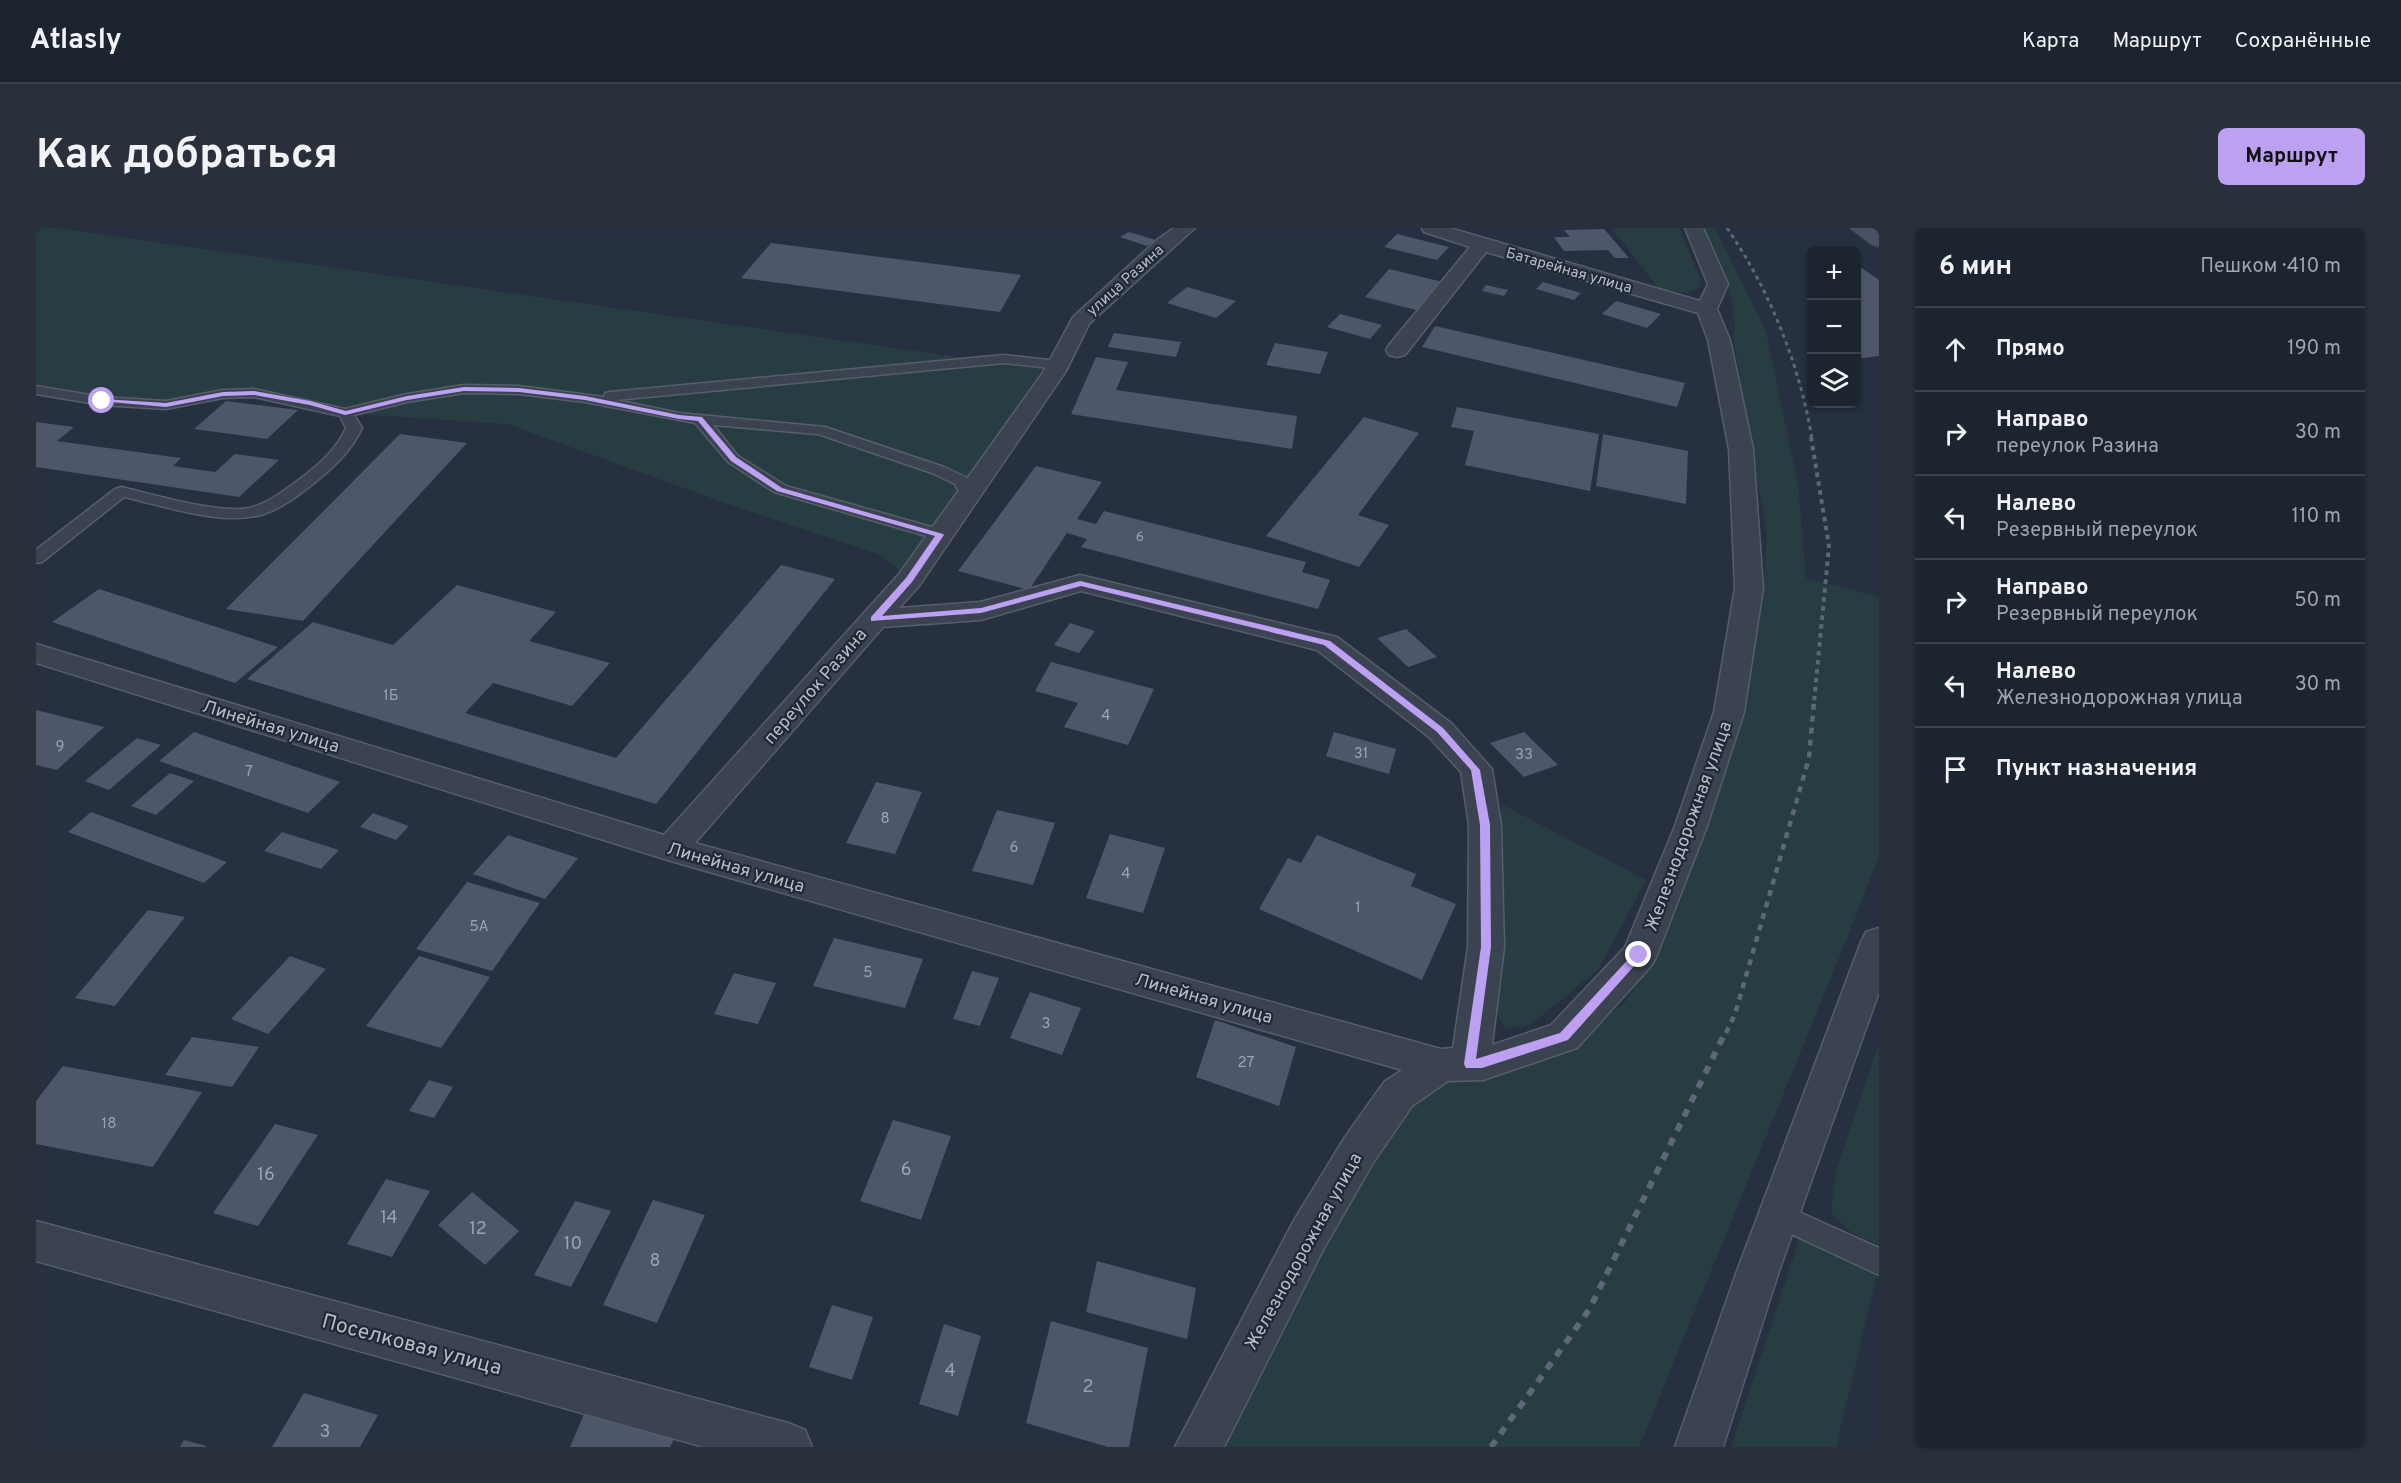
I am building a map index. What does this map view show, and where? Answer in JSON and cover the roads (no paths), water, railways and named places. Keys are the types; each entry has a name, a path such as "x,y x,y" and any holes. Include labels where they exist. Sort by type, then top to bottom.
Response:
{"main road":[{"path":"1860,228 1879,240"}],"street":[{"name":"улица Разина","path":"1057,368 1080,321 1164,244 1186,228"},
{"name":"Батарейная улица","path":"1431,228 1707,309"},
{"path":"1694,228 1718,284 1707,309"},
{"path":"1397,350 1482,244"},
{"name":"Железнодорожная улица","path":"1199,1447 1308,1236 1359,1150 1398,1094 1455,1064 1482,1064 1564,1037 1639,955 1691,826 1729,712 1749,588 1741,449 1719,340 1707,309"},
{"name":"переулок Разина","path":"671,849 909,580 1057,368"},
{"path":"874,619 981,611 1080,583 1327,643 1440,730 1476,770 1485,825 1486,947 1455,1064"},
{"name":"Линейная улица","path":"36,653 671,849 1455,1064"},
{"path":"1698,1447 1758,1271 1879,942"},
{"name":"Поселковая улица","path":"36,1241 788,1447"}],"lane":[{"path":"585,398 960,365 1004,359 1057,368"},
{"path":"36,390 102,401 166,405 223,394 254,393 310,403 345,413 407,398 464,389 519,390 585,398 679,417 820,430 938,470 961,482 968,495"},
{"path":"36,558 121,492 227,513 251,513 286,497 315,475 344,447 354,428 345,413"},
{"path":"700,419 733,459 780,489 940,535"},
{"path":"1779,1215 1879,1262"}],"railway":[{"path":"1727,228 1756,276 1781,329 1800,383 1812,439"},
{"path":"1811,437 1829,546 1814,702"},
{"path":"1726,1033 1735,1014 1809,758 1814,701"},
{"path":"1491,1447 1589,1310 1726,1031"}]}
